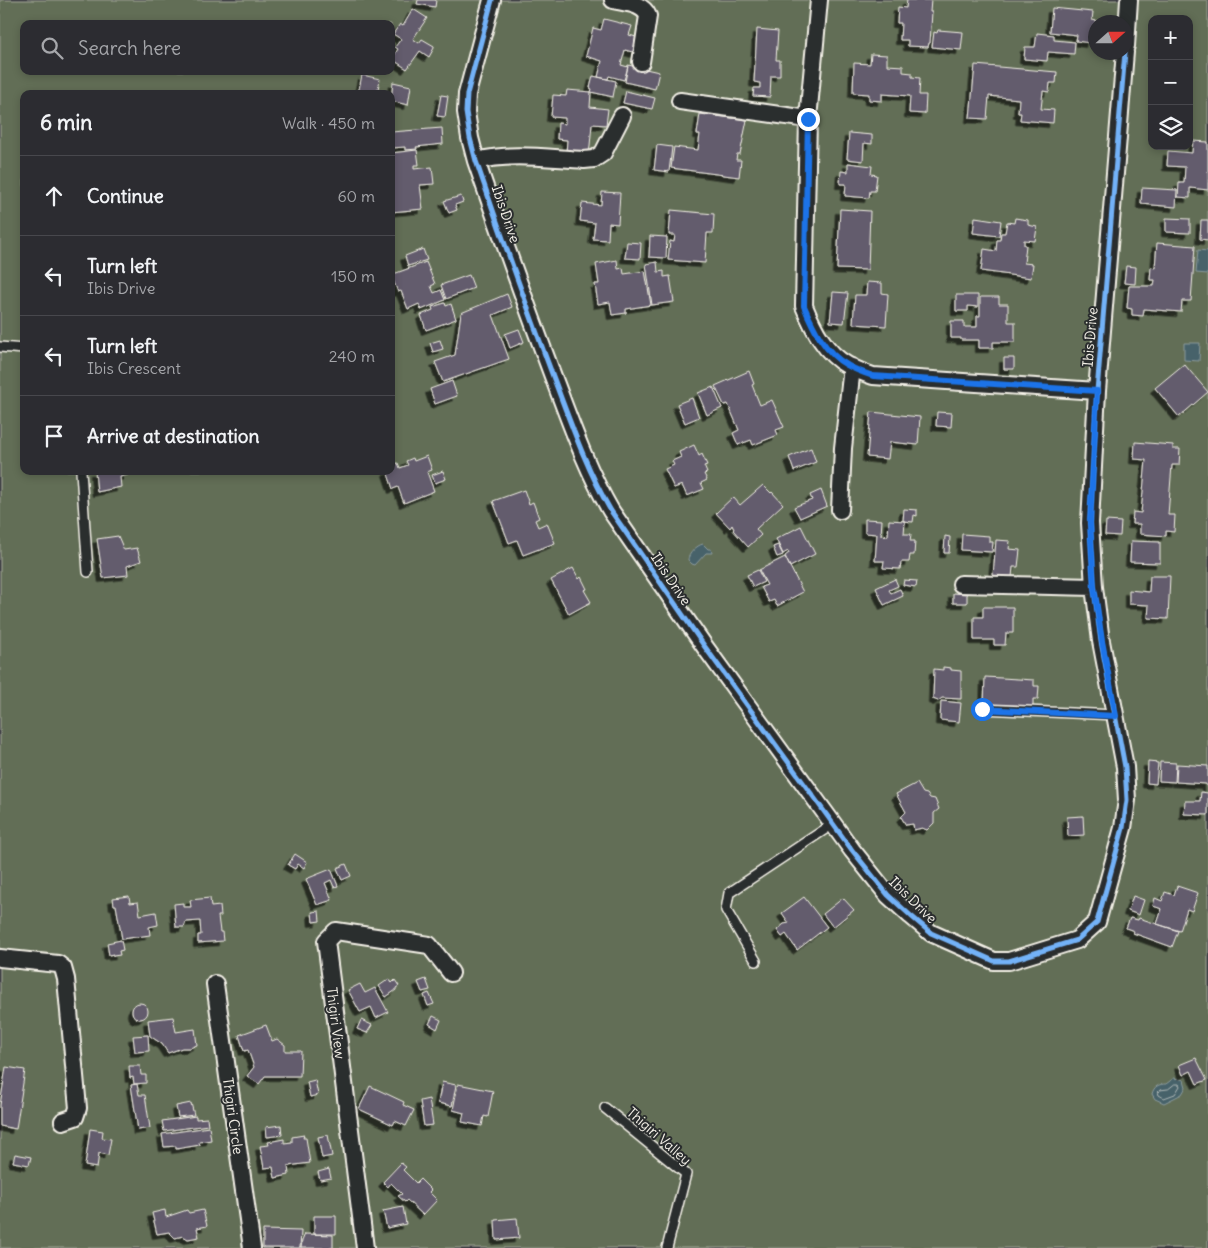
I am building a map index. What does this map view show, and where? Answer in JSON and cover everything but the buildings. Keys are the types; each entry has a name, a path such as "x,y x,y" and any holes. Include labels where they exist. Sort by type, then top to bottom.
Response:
{"street":[{"name":"Ibis Drive","path":"492,0 467,94 466,112 470,138 476,161 529,313 597,488 705,647 833,824 888,895 931,933 994,961 1009,961 1077,940 1097,922 1124,828 1127,800 1125,767 1094,587 1090,523 1097,391 1124,60"},
{"path":"612,0 643,8 648,16 641,62"},
{"path":"819,0 808,119 804,306 812,327 830,352 852,367 873,376 1097,391"},
{"path":"1128,15 1129,0"},
{"path":"680,101 808,119"},
{"path":"476,161 510,156 594,159 603,154 622,116"},
{"path":"840,510 843,448 852,367"},
{"path":"961,584 1094,587"},
{"name":"Thigiri View","path":"365,1248 326,941 336,931 429,945 450,973"},
{"path":"0,958 58,964 63,968 66,978 78,1108 75,1117 63,1121"},
{"name":"Thigiri Circle","path":"215,984 252,1248"}],"lane":[{"path":"0,347 20,349"},
{"path":"81,475 88,572"},
{"path":"982,709 1116,716"},
{"path":"756,961 726,910 729,894 833,824"},
{"name":"Thigiri Valley","path":"605,1108 686,1174 667,1248"}],"green space":[{"path":"0,0 1208,0 1208,1248 0,1248"}],"water":[{"path":"1198,250 1208,251 1208,274 1196,273"},
{"path":"1184,343 1200,343 1199,361 1184,360"},
{"path":"703,544 708,549 711,549 712,553 706,553 695,565 692,564 688,560 691,553"},
{"path":"1174,1078 1184,1080 1186,1087 1182,1094 1164,1103 1155,1099 1152,1094 1155,1087 1166,1084"}],"cycle path":[{"path":"492,0 467,94 466,112 470,138 485,188 544,352 580,447 602,495 611,511 705,647 852,850 888,895 931,933 994,961 1009,961 1077,940 1097,922 1123,828 1127,800 1125,767 1101,641 1094,587 1090,523 1097,391 1124,60"}],"route":[{"path":"808,119 804,306 812,327 830,352 846,364 873,376 1097,391 1090,523 1094,587 1116,716 982,709"}]}
